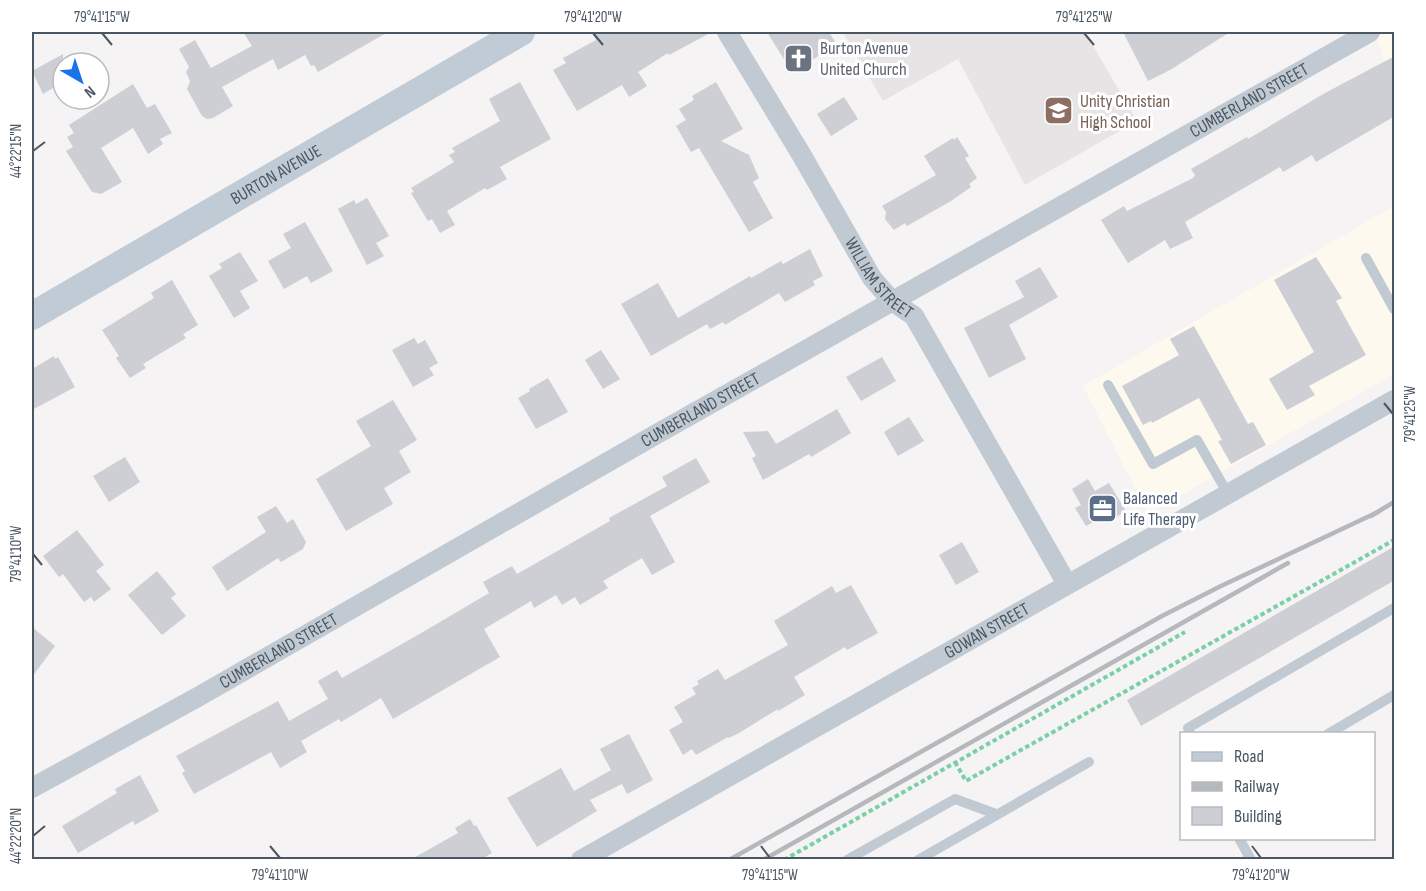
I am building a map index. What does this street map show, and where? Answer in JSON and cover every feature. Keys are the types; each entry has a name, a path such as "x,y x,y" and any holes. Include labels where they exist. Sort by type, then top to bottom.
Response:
{"main road":[{"name":"BURTON AVENUE","path":"32,316 521,32"}],"street":[{"name":"WILLIAM STREET","path":"727,32 801,154 872,278 892,301 914,316 1067,584"},
{"name":"CUMBERLAND STREET","path":"32,788 196,698 892,301 1370,32"},
{"name":"GOWAN STREET","path":"581,860 1395,400"}],"lane":[{"path":"1366,258 1395,309"},
{"path":"1108,386 1153,464 1197,440 1228,494"},
{"path":"1189,732 1188,728 1395,608"},
{"path":"1331,732 1395,695"},
{"path":"918,860 1089,762"},
{"path":"847,860 955,799 996,814"},
{"path":"1240,840 1251,860"}],"path":[{"path":"955,762 966,781 1395,540"},
{"path":"783,860 1185,632"}],"shaded area":[{"name":"Unity Christian High School","path":"843,32 1085,32 1137,121 1025,185 958,59 883,101"},
{"path":"1374,32 1394,32 1394,90 1380,48"},
{"path":"1394,206 1394,374 1148,514 1083,386"}],"building":[{"path":"243,32 388,32 318,72 314,65 311,66 305,55 278,70 273,59 222,87 233,106 207,119 202,116 187,89 190,81 186,72 189,67 179,49 195,40 211,68 252,46"},
{"path":"591,32 712,32 669,55 668,53 638,72 647,86 629,97 622,85 577,111 553,70 566,63 563,58 596,40"},
{"name":"Burton Avenue United Church","path":"767,32 829,32 837,45 792,72"},
{"path":"1123,32 1230,32 1170,70 1148,81"},
{"path":"1395,56 1395,116 1316,162 1312,155 1283,172 1280,167 1185,222 1193,238 1170,249 1165,240 1128,263 1101,220 1124,206 1127,211 1193,178 1195,175 1191,169"},
{"path":"51,61 51,89 43,94 32,71"},
{"path":"520,82 551,139 500,167 507,179 487,190 485,188 447,211 455,225 440,233 432,219 428,221 411,193 414,192 411,188 454,162 449,155 455,152 452,148 500,121 489,99"},
{"path":"716,82 743,129 721,141 749,155 759,178 753,182 773,218 749,232 699,148 691,152 676,126 686,120 679,109 694,100 692,96"},
{"path":"133,84 147,108 155,104 172,133 160,139 163,144 148,154 133,128 101,148 122,182 101,194 92,192 66,151 73,147 67,137 74,133 69,125 91,111 111,111 111,98"},
{"path":"844,97 858,119 831,136 817,114"},
{"path":"957,137 969,156 965,158 977,178 969,184 971,187 907,226 905,223 894,230 885,219 886,212 882,206 936,175 924,156"},
{"path":"367,198 389,236 376,243 384,256 367,265 338,209 354,200 356,204"},
{"path":"305,222 333,271 311,283 307,276 284,289 268,261 291,248 283,234"},
{"path":"810,249 823,276 813,281 815,285 785,302 779,293 725,325 723,322 710,329 707,324 651,356 621,304 658,283 678,318 750,276 751,278 781,261 783,264"},
{"path":"240,252 258,281 240,291 250,308 234,318 209,276 222,268 219,264"},
{"path":"1316,257 1342,298 1336,301 1366,355 1309,386 1315,395 1287,410 1269,379 1314,352 1274,280"},
{"path":"1040,267 1058,297 1009,325 1026,359 989,378 964,328 1024,297 1015,281"},
{"path":"172,280 198,325 183,334 186,338 143,364 146,368 130,378 116,358 119,356 102,330 154,298 151,293"},
{"path":"1194,326 1248,424 1253,422 1266,445 1231,464 1218,441 1222,440 1199,398 1152,423 1151,421 1143,425 1122,386 1179,355 1170,339"},
{"path":"414,338 418,344 425,340 438,363 429,368 434,375 413,387 392,350"},
{"path":"601,350 620,379 603,389 585,360"},
{"path":"54,356 55,359 58,357 75,387 32,410 32,369"},
{"path":"882,357 896,381 861,401 846,377"},
{"path":"548,378 568,412 536,429 518,398"},
{"path":"393,400 417,440 399,451 411,472 384,488 393,504 346,531 316,479 371,446 356,421"},
{"path":"837,409 851,433 811,457 809,454 763,480 752,458 756,456 743,432 768,431 776,444"},
{"path":"909,417 924,441 898,456 884,432"},
{"path":"125,457 140,482 109,502 93,476"},
{"path":"696,458 710,482 650,516 675,562 652,575 642,558 603,581 608,588 580,605 575,597 562,605 556,595 534,608 531,601 484,629 500,657 393,719 381,698 341,722 339,719 301,741 307,752 280,768 271,752 194,794 182,773 185,771 176,756 278,701 289,721 328,699 318,681 337,670 342,678 423,632 489,593 483,582 512,566 517,574 610,521 609,518 667,486 662,477"},
{"path":"1088,479 1095,491 1109,483 1126,511 1108,522 1104,516 1086,526 1075,508 1081,505 1072,489"},
{"path":"276,506 287,523 293,519 306,542 303,549 281,562 278,558 227,591 212,567 266,532 257,517"},
{"path":"77,530 104,565 96,571 111,589 94,602 91,597 84,602 63,574 59,577 43,556"},
{"path":"962,542 979,572 956,585 939,555"},
{"path":"1395,546 1395,580 1141,726 1127,700"},
{"path":"157,571 176,594 171,598 186,616 162,635 128,595"},
{"path":"851,585 878,633 847,650 845,647 794,677 805,695 696,755 692,749 683,755 669,730 683,722 674,707 696,694 692,688 699,684 697,681 718,669 725,680 788,645 774,621 832,586 836,593"},
{"path":"32,627 55,646 32,677"},
{"path":"629,734 653,780 627,794 622,784 590,800 597,811 537,847 507,798 561,768 574,791 611,770 600,749"},
{"path":"140,775 159,811 135,825 133,821 78,853 62,826 117,793 115,789"},
{"path":"470,819 492,853 480,860 410,860 458,833 455,828"}],"railway":[{"path":"1371,516 1394,502"},
{"path":"729,860 1162,616 1378,512"},
{"path":"763,860 1288,563"}],"place":[{"name":"Burton Avenue United Church","path":"799,58"},
{"name":"Unity Christian High School","path":"1059,111"},
{"name":"Balanced Life Therapy","path":"1102,508"}]}
